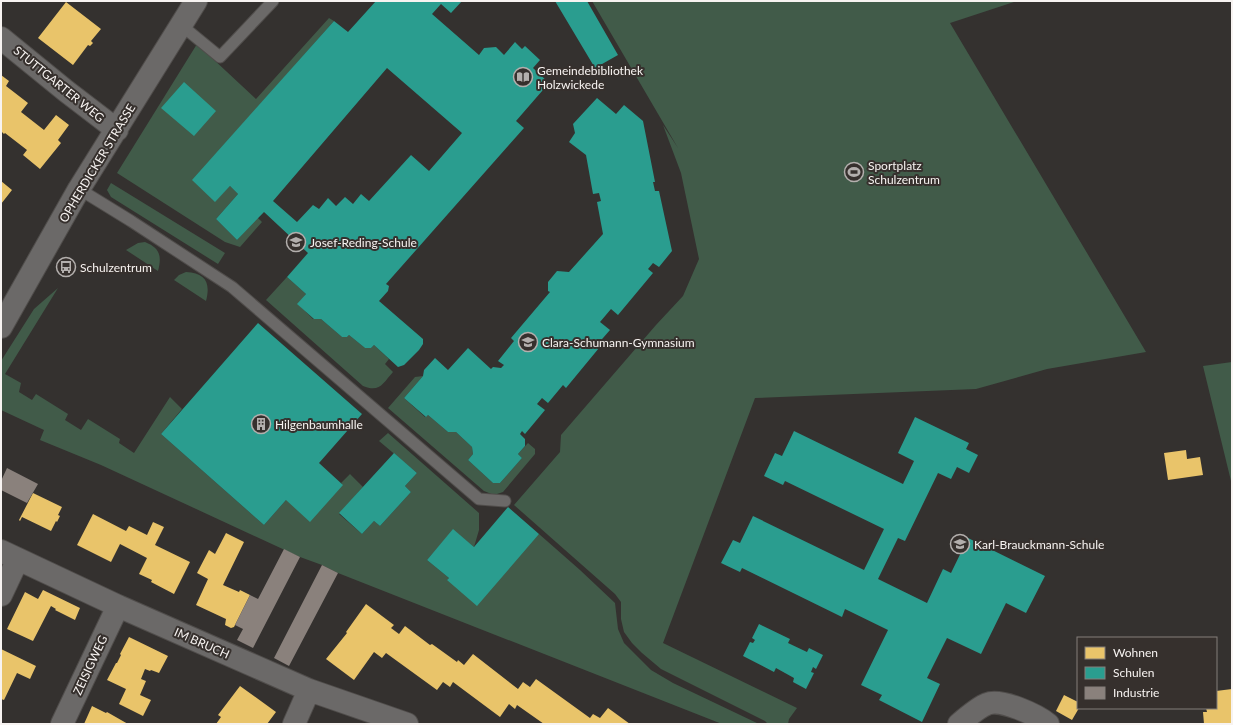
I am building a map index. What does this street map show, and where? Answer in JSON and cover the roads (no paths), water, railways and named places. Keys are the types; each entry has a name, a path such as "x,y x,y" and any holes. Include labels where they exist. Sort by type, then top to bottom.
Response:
{"street":[{"name":"OPHERDICKER STRASSE","path":"1,327 79,189 196,1"},
{"name":"STUTTGARTER WEG","path":"1,38 116,130"},
{"path":"1,595 10,555"},
{"name":"IM BRUCH","path":"10,555 118,606 309,690 407,724"},
{"name":"ZEISIGWEG","path":"62,724 118,606"},
{"path":"294,724 309,690"},
{"path":"959,724 988,703 1008,704 1041,719 1048,724"}],"lane":[{"path":"181,25 220,57 273,1"},
{"path":"79,189 132,221 232,287 479,499 505,501"}],"place":[{"name":"Gemeindebibliothek Holzwickede","path":"523,77"},
{"name":"Sportplatz Schulzentrum","path":"854,172"},
{"name":"Josef-Reding-Schule","path":"296,242"},
{"name":"Schulzentrum","path":"66,267"},
{"name":"Clara-Schumann-Gymnasium","path":"528,342"},
{"name":"Hilgenbaumhalle","path":"261,424"},
{"name":"Karl-Brauckmann-Schule","path":"960,544"}]}
